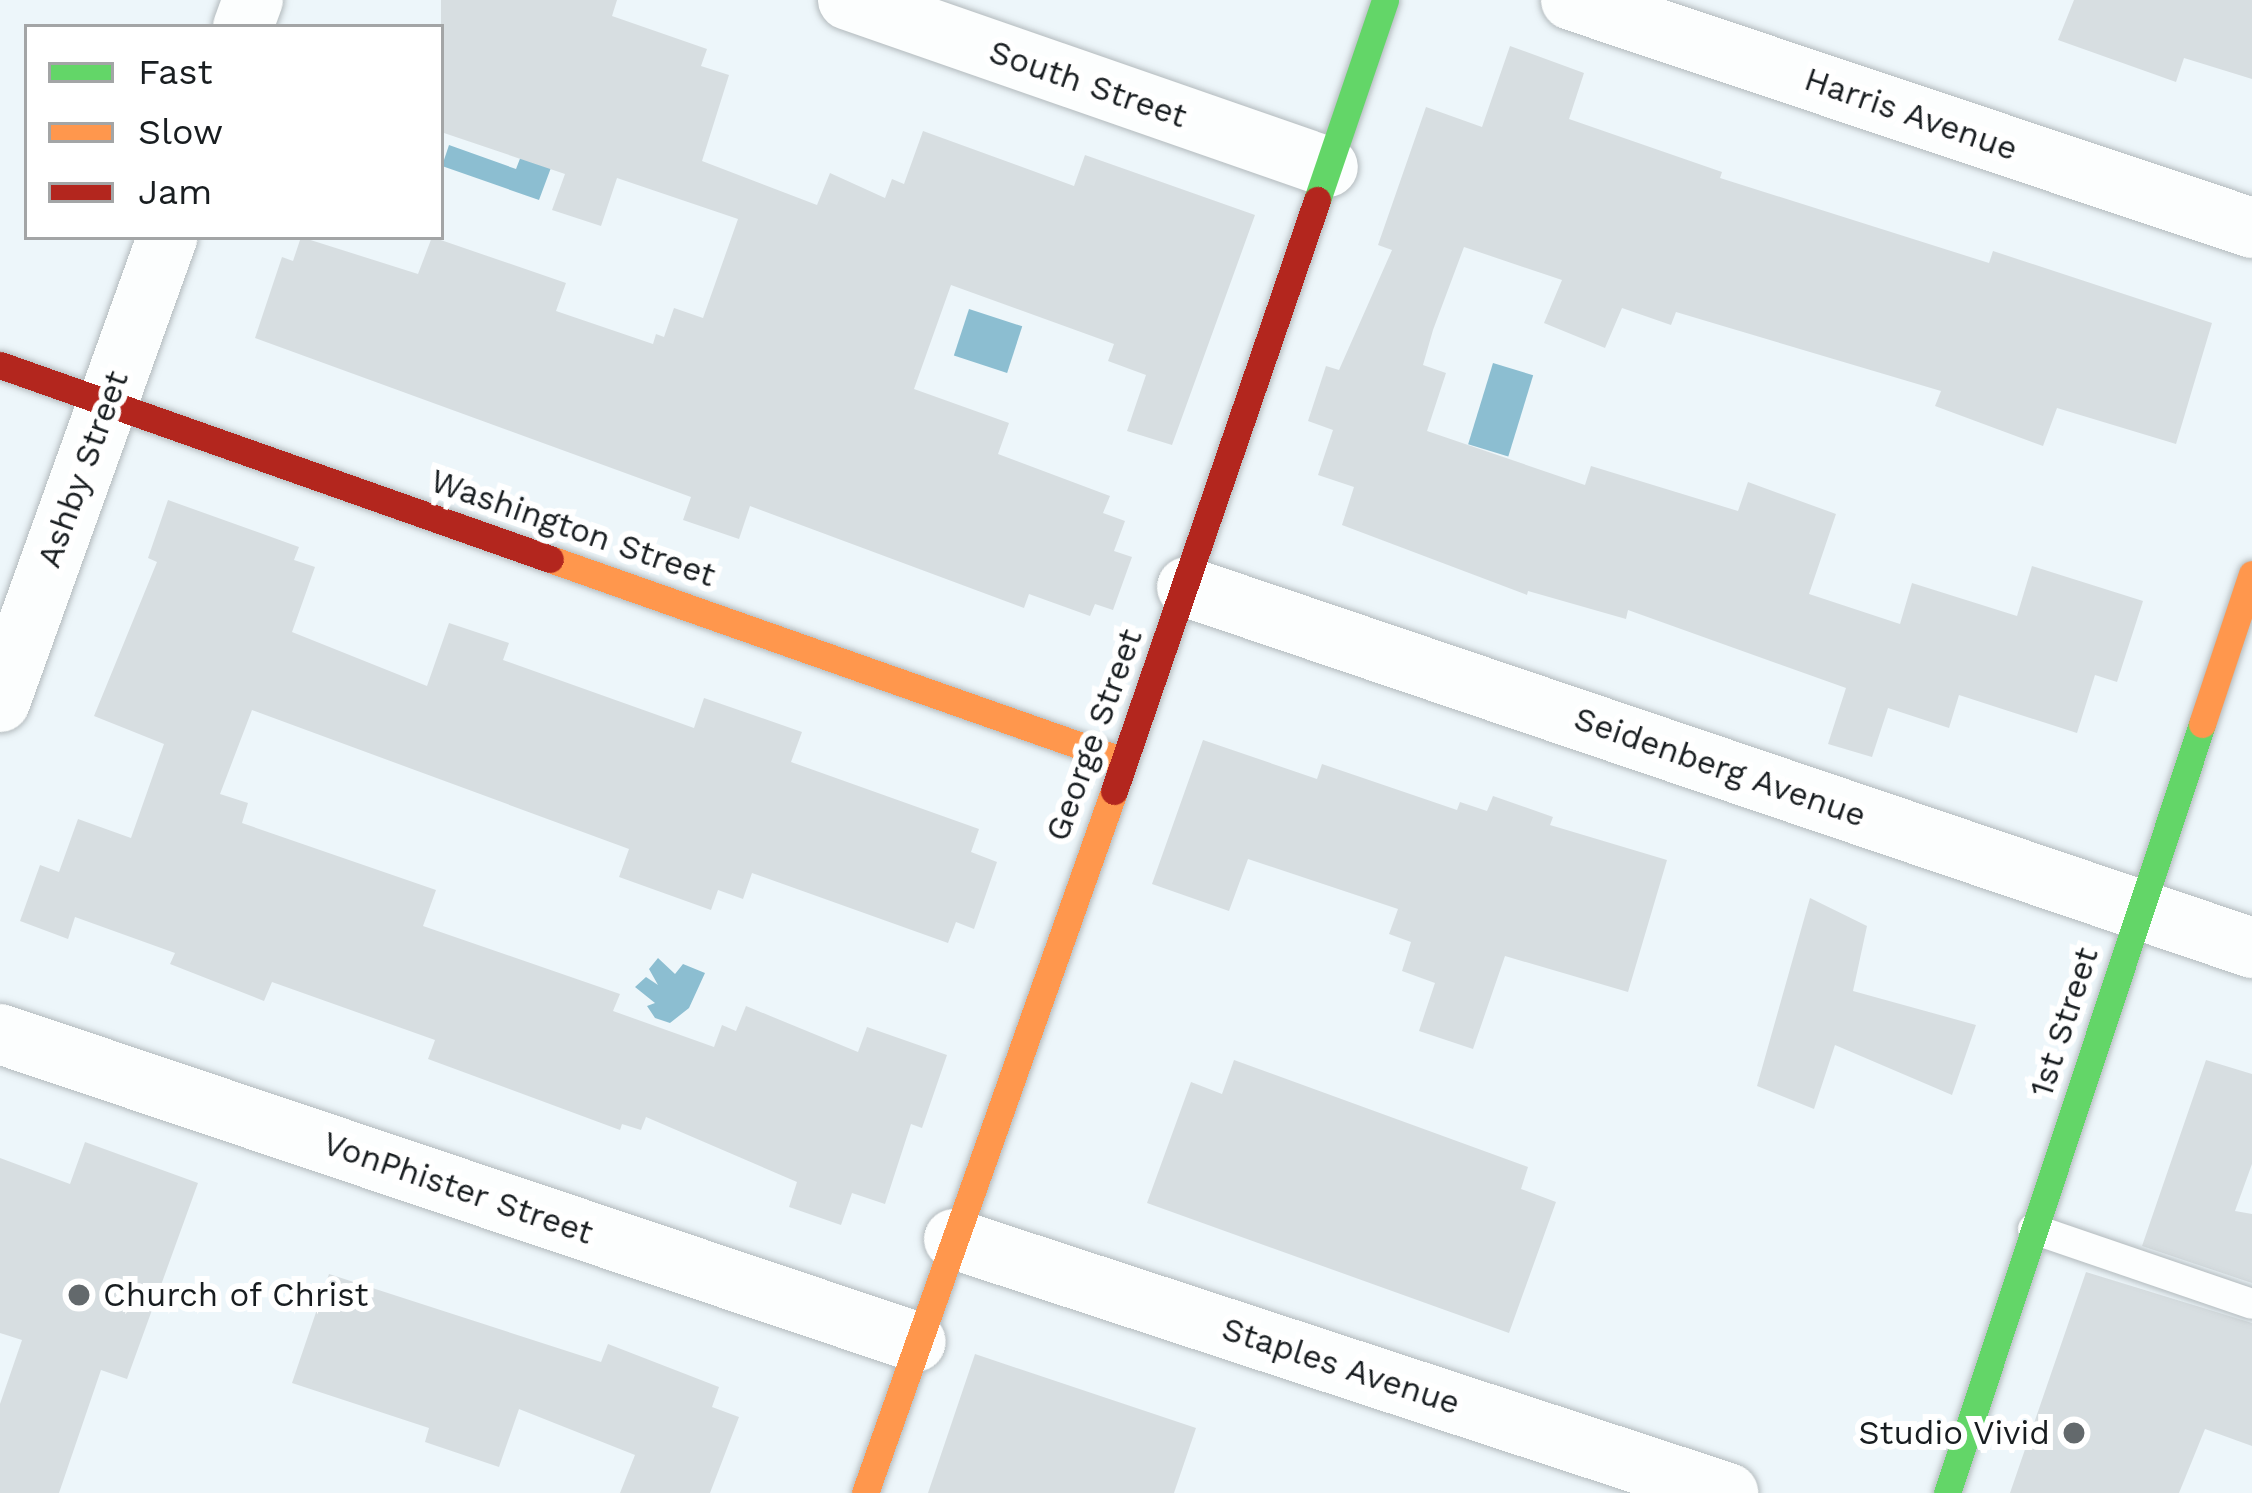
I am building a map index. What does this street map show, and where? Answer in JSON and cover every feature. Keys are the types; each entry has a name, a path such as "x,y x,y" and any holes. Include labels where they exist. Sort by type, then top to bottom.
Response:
{"street":[{"name":"South Street","path":"848,0 1328,167"},
{"name":"George Street","path":"865,1493 1121,760 1187,586 1385,0"},
{"name":"Harris Avenue","path":"1571,0 2252,228"},
{"name":"Ashby Street","path":"0,702 165,240"},
{"name":"Washington Street","path":"0,365 1121,760"},
{"name":"1st Street","path":"1947,1493 2252,574"},
{"name":"Seidenberg Avenue","path":"1187,586 2252,948"},
{"name":"VonPhister Street","path":"0,1034 916,1342"},
{"name":"Staples Avenue","path":"954,1239 1728,1493"}],"lane":[{"path":"2033,1229 2252,1304"}],"water":[{"path":"526,143 552,165 539,200 444,167 444,160 449,145 516,169"},
{"path":"969,309 1022,326 1007,373 954,356"},
{"path":"1493,363 1533,375 1508,457 1468,444"},
{"path":"658,958 675,974 683,964 705,973 689,1008 670,1023 655,1018 647,1006 655,1003 635,987 646,977 658,985 649,969"}],"building":[{"path":"441,0 617,0 612,16 707,49 701,66 729,75 702,161 817,205 830,173 885,198 892,179 904,184 923,131 1074,186 1085,155 1255,215 1172,445 1127,431 1146,375 1108,361 1114,344 951,285 914,389 1009,423 998,454 1110,496 1103,513 1125,521 1114,551 1132,557 1113,610 1095,604 1090,616 1029,594 1024,608 750,506 739,539 683,520 691,497 255,338 282,257 293,261 300,240 418,274 431,240 441,240 566,283 556,311 653,344 656,334 664,337 674,308 703,318 738,219 617,178 601,226 552,210 565,174 444,133"},
{"path":"2074,0 2252,0 2252,79 2184,58 2176,82 2058,40"},
{"path":"1510,46 1584,73 1569,119 1722,172 1720,178 1989,263 1993,251 2212,323 2176,444 2057,408 2043,446 1935,406 1941,391 1676,312 1671,325 1622,308 1605,348 1544,323 1562,280 1464,247 1433,330 1423,365 1446,373 1427,431 1585,485 1591,466 1738,511 1748,482 1836,514 1809,594 1900,624 1912,583 2017,616 2032,566 2143,601 2117,682 2095,675 2077,733 1959,695 1949,728 1888,708 1872,757 1828,744 1846,688 1628,610 1626,619 1528,591 1527,595 1342,525 1354,487 1318,475 1333,430 1308,421 1326,366 1339,370 1392,250 1378,245 1426,107 1482,127"},
{"path":"168,500 299,547 294,560 315,567 292,632 427,686 449,623 509,643 503,660 694,728 704,698 802,732 791,762 979,829 971,852 997,862 974,929 956,922 948,943 752,873 743,899 718,890 711,910 619,877 629,849 252,710 220,794 248,803 242,823 436,890 423,926 620,994 613,1011 714,1047 722,1025 736,1031 746,1006 858,1052 867,1027 947,1055 922,1128 911,1124 885,1204 852,1193 841,1225 789,1207 797,1182 646,1117 641,1130 622,1124 620,1130 428,1059 435,1040 272,982 264,1001 170,964 175,953 75,917 68,939 20,921 40,865 59,872 78,819 131,838 164,744 94,716 157,562 148,558"},
{"path":"1203,740 1317,779 1322,764 1457,810 1460,802 1487,811 1493,796 1553,817 1550,825 1667,860 1628,992 1505,956 1473,1049 1419,1031 1435,983 1402,971 1411,942 1389,934 1398,909 1248,859 1229,911 1152,884"},
{"path":"1810,898 1867,926 1853,991 1976,1025 1952,1095 1835,1045 1814,1109 1757,1086"},
{"path":"1234,1060 1528,1167 1521,1189 1556,1202 1509,1333 1147,1203 1191,1082 1222,1094"},
{"path":"2206,1060 2252,1074 2252,1164 2235,1211 2252,1214 2252,1283 2142,1246"},
{"name":"Church of Christ","path":"85,1142 198,1183 127,1379 101,1370 59,1493 0,1493 0,1404 22,1340 0,1333 0,1158 70,1184"},
{"path":"2086,1272 2252,1323 2252,1446 2205,1429 2179,1493 2010,1493"},
{"path":"329,1274 601,1362 608,1344 719,1387 712,1407 739,1417 710,1493 620,1493 635,1455 519,1409 499,1467 425,1442 429,1428 292,1383"},
{"path":"975,1354 1196,1428 1174,1493 928,1493"}],"traffic: fast":[{"path":"1317,200 1385,0"},
{"path":"1947,1493 2202,724"}],"traffic: slow":[{"path":"550,559 1121,760"},
{"path":"2202,724 2252,574"},
{"path":"865,1493 1114,791"}],"traffic: jam":[{"path":"1114,791 1317,200"},
{"path":"0,365 550,559"}],"place":[{"name":"Church of Christ","path":"79,1295"},
{"name":"Studio Vivid","path":"2074,1433"}]}
